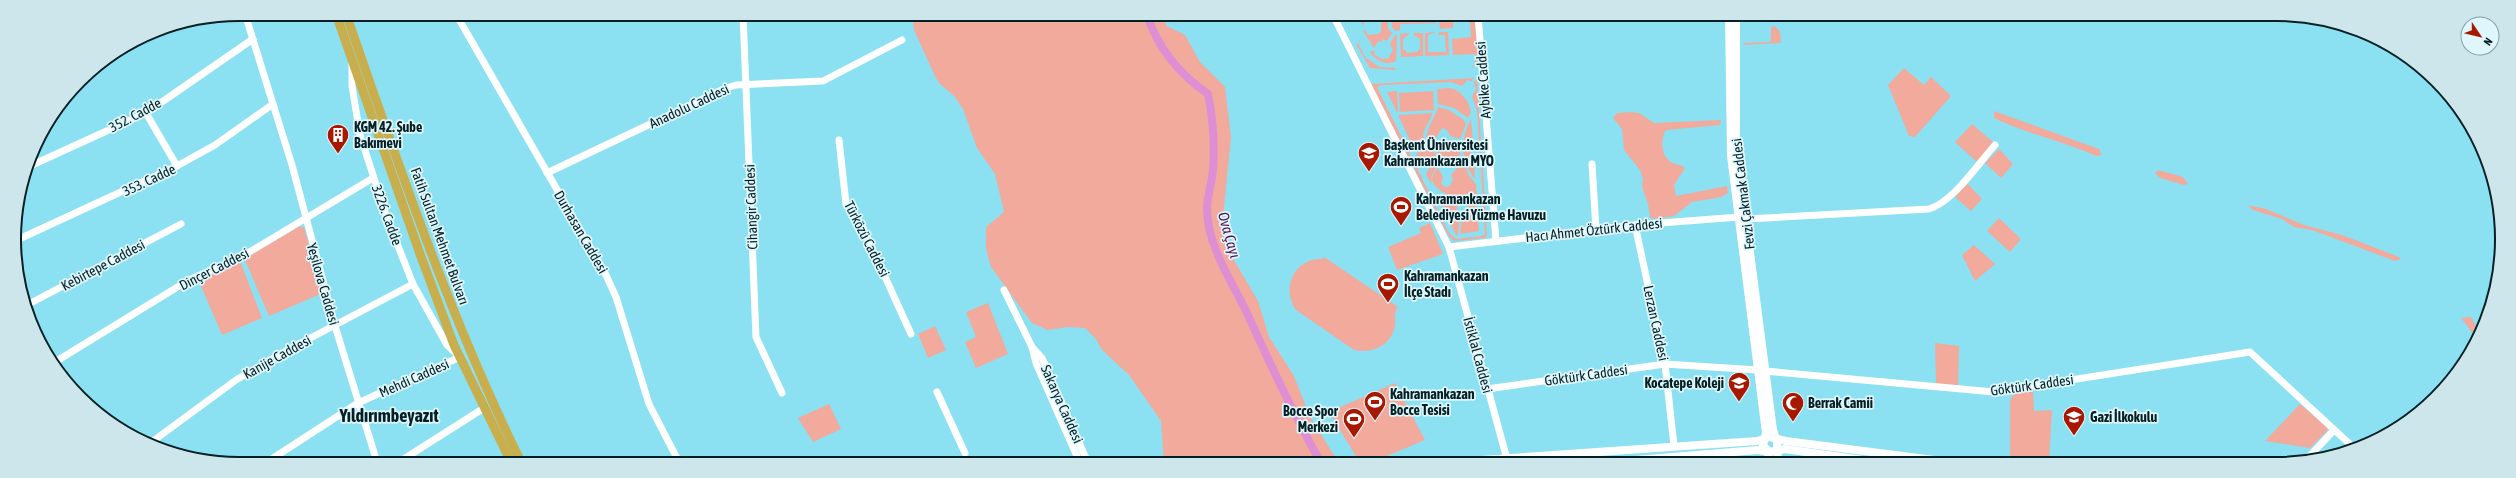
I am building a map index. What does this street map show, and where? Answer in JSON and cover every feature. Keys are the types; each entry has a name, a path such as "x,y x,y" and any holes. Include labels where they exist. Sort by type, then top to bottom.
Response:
{"highway":[{"name":"Fatih Sultan Mehmet Bulvarı","path":"338,21 420,254 460,357 508,457"},
{"name":"Fatih Sultan Mehmet Bulvarı","path":"348,21 443,288 466,345 519,457"}],"main road":[{"name":"Fevzi Çakmak Caddesi","path":"1729,21 1730,132 1761,370 1766,439"},
{"name":"Fevzi Çakmak Caddesi","path":"1736,21 1736,138 1742,218"},
{"name":"Fevzi Çakmak Caddesi","path":"1761,370 1776,439"},
{"path":"1559,457 1766,439 1770,437 1912,457"},
{"path":"1766,439 1763,445 1772,450 1775,457"},
{"path":"1771,457 1772,450 1778,445 1776,439"},
{"path":"1706,457 1772,450 1832,457"}],"street":[{"name":"Yeşilova Caddesi","path":"247,21 296,179 304,217 335,326 375,457"},
{"name":"Durhasan Caddesi","path":"460,21 611,286 649,404 676,457"},
{"name":"Cihangir Caddesi","path":"743,21 756,337 782,393"},
{"name":"İstiklal Caddesi","path":"1337,21 1449,247 1506,457"},
{"name":"Aybike Caddesi","path":"1478,21 1496,241"},
{"name":"352. Cadde","path":"35,164 146,113 253,38"},
{"name":"Anadolu Caddesi","path":"547,173 724,89 746,84 823,81 902,40"},
{"name":"3226. Cadde","path":"352,59 354,104 373,178 413,284 447,345 460,357"},
{"name":"353. Cadde","path":"21,238 177,166 215,145 273,104"},
{"path":"146,113 177,166"},
{"name":"Türközü Caddesi","path":"839,140 846,204 862,226 911,334"},
{"name":"Hacı Ahmet Öztürk Caddesi","path":"1449,247 1635,225 1742,218 1925,211 1933,208 1955,191 1995,145"},
{"path":"1592,164 1596,230"},
{"name":"Dinçer Caddesi","path":"58,360 190,280 241,257 304,217 373,178"},
{"name":"Kebirtepe Caddesi","path":"31,303 181,224"},
{"name":"Lerzan Caddesi","path":"1635,225 1665,364 1674,446"},
{"name":"Kanije Caddesi","path":"155,440 236,380 413,284"},
{"name":"Sakarya Caddesi","path":"1004,290 1032,347 1036,363 1077,457"},
{"name":"Sakarya Caddesi","path":"1032,347 1042,358 1085,457"},
{"name":"Göktürk Caddesi","path":"1487,389 1665,364 1761,370 1994,392 2250,352 2334,430"},
{"name":"Mehdi Caddesi","path":"275,457 358,403 460,357"},
{"path":"937,392 965,453"},
{"path":"407,457 484,408"},
{"path":"2311,454 2334,430 2350,444"}],"shaded area":[{"path":"913,21 1163,21 1167,26 1185,35 1200,62 1225,87 1231,137 1223,218 1225,236 1231,255 1258,301 1269,337 1294,376 1310,417 1335,457 1164,457 1161,421 1129,375 1102,350 1096,339 1085,328 1068,327 1048,330 1032,323 991,267 986,249 986,227 1004,212 995,174 977,148 963,109 955,97 939,83 935,76 914,30"},
{"path":"1381,21 1388,21 1388,29 1392,33 1387,41 1383,39 1381,42 1378,41 1374,48 1363,31 1365,30 1368,35 1378,34 1381,32"},
{"path":"1392,21 1436,21 1436,23 1400,24 1400,30 1395,31 1392,27"},
{"path":"1439,21 1470,21 1453,22 1453,28 1440,29"},
{"path":"1470,21 1475,21 1478,66 1472,67 1475,64 1475,54 1453,55 1452,39 1471,37"},
{"path":"1775,26 1780,32 1781,43 1743,45 1744,43 1771,42 1771,27"},
{"path":"1436,32 1428,35 1428,52 1446,52 1445,35 1439,35 1439,32 1448,32 1449,55 1425,56 1425,33"},
{"path":"1410,33 1403,39 1403,50 1406,50 1406,53 1417,52 1420,49 1420,39 1414,35 1414,33 1423,33 1423,56 1401,57 1400,34"},
{"path":"1395,35 1397,35 1396,61 1385,63 1375,58 1370,52 1374,50 1375,55 1383,60 1385,58 1388,59 1393,50 1390,44"},
{"path":"1361,40 1358,43 1366,59 1379,67 1395,68 1395,70 1370,68 1356,44"},
{"path":"1904,68 1924,85 1931,77 1951,96 1915,137 1909,136 1888,85"},
{"path":"1474,78 1472,81 1467,80 1462,86 1451,82 1382,85 1377,87 1449,233 1456,239 1482,236 1485,234 1477,110 1472,96 1476,90 1474,82 1477,79 1487,235 1485,238 1454,241 1448,235 1371,84"},
{"path":"1450,88 1458,91 1466,100 1471,112 1468,118 1454,108 1438,104 1437,89"},
{"path":"1397,91 1398,112 1387,92"},
{"path":"1433,91 1434,110 1400,112 1399,93"},
{"path":"1438,107 1449,110 1464,120 1466,124 1460,139 1450,136 1447,130 1442,128 1436,138 1427,142 1426,138 1428,129"},
{"path":"1994,111 2099,149 2102,155 2096,156 2007,124 1994,118"},
{"path":"1433,113 1423,133 1425,144 1415,151 1398,115"},
{"path":"1617,113 1639,113 1654,123 1721,120 1720,125 1666,130 1662,147 1665,156 1668,159 1685,168 1674,185 1676,196 1727,186 1728,193 1721,197 1692,202 1674,216 1654,219 1650,217 1648,204 1642,187 1643,179 1640,170 1624,150 1622,129 1613,118"},
{"path":"1471,119 1473,140 1468,149 1474,156 1475,179 1466,165 1463,150 1465,134"},
{"path":"1972,124 1994,143 1977,162 1955,142"},
{"path":"1449,139 1461,144 1459,157 1457,160 1447,163 1442,162 1439,154 1430,146 1437,141 1443,148 1448,144"},
{"path":"1427,147 1436,154 1440,161 1432,175 1431,184 1426,174 1429,169 1429,163 1424,159 1418,158 1416,154"},
{"path":"1999,149 2013,164 2001,178 1985,163"},
{"path":"1461,158 1469,176 1476,184 1477,207 1469,208 1464,203 1460,204 1439,189 1432,180 1433,175 1438,168 1443,177 1441,184 1446,187 1450,186 1453,179 1451,175 1458,167 1457,163"},
{"path":"2158,170 2183,177 2188,184 2184,185 2160,178 2155,173"},
{"path":"1967,183 1982,199 1971,211 1955,197"},
{"path":"1450,197 1458,205 1456,211 1460,216 1458,235 1456,235 1440,202"},
{"path":"2248,205 2266,209 2304,225 2342,235 2401,259 2395,261 2312,230 2294,227 2282,219 2253,210"},
{"path":"1477,209 1479,231 1460,234 1462,217 1466,216 1469,210"},
{"path":"1999,218 2021,239 2010,252 1987,231"},
{"path":"1430,223 1443,254 1397,270 1388,247 1421,233 1419,228"},
{"path":"300,226 304,228 323,293 269,316 244,258"},
{"path":"1974,245 1995,264 1975,281 1962,255"},
{"path":"1324,257 1398,307 1395,314 1395,325 1393,332 1386,343 1368,351 1354,350 1296,310 1290,293 1290,284 1293,276 1304,263 1322,259"},
{"path":"240,261 262,318 222,335 198,279"},
{"path":"988,303 1008,354 976,368 965,342 976,337 966,312"},
{"path":"2471,317 2476,327 2473,334 2461,318"},
{"path":"935,326 946,350 928,358 918,334"},
{"path":"1935,343 1959,346 1958,385 1936,384"},
{"name":"Kahramankazan Bocce Tesisi","path":"1395,383 1425,440 1384,457 1356,457 1329,412"},
{"path":"2033,390 2034,411 2052,410 2049,457 2010,457 2010,400 2015,393"},
{"path":"829,404 841,429 813,442 798,418"},
{"path":"2300,404 2327,427 2327,431 2310,448 2265,441"}],"waterway":[{"name":"Ova Çayı","path":"1150,21 1163,49 1179,69 1208,94 1214,141 1212,180 1207,209 1211,236 1221,263 1247,313 1282,389 1318,457"}],"place":[{"name":"KGM 42. Şube Bakımevi","path":"338,154"},
{"name":"Başkent Üniversitesi Kahramankazan MYO","path":"1369,172"},
{"name":"Kahramankazan Belediyesi Yüzme Havuzu","path":"1401,226"},
{"name":"Kahramankazan İlçe Stadı","path":"1388,304"},
{"name":"Kocatepe Koleji","path":"1739,402"},
{"name":"Kahramankazan Bocce Tesisi","path":"1375,422"},
{"name":"Berrak Camii","path":"1793,422"},
{"name":"Gazi İlkokulu","path":"2074,436"},
{"name":"Bocce Spor Merkezi","path":"1354,438"}],"district":[{"name":"Yıldırımbeyazıt","path":"389,416"}]}
